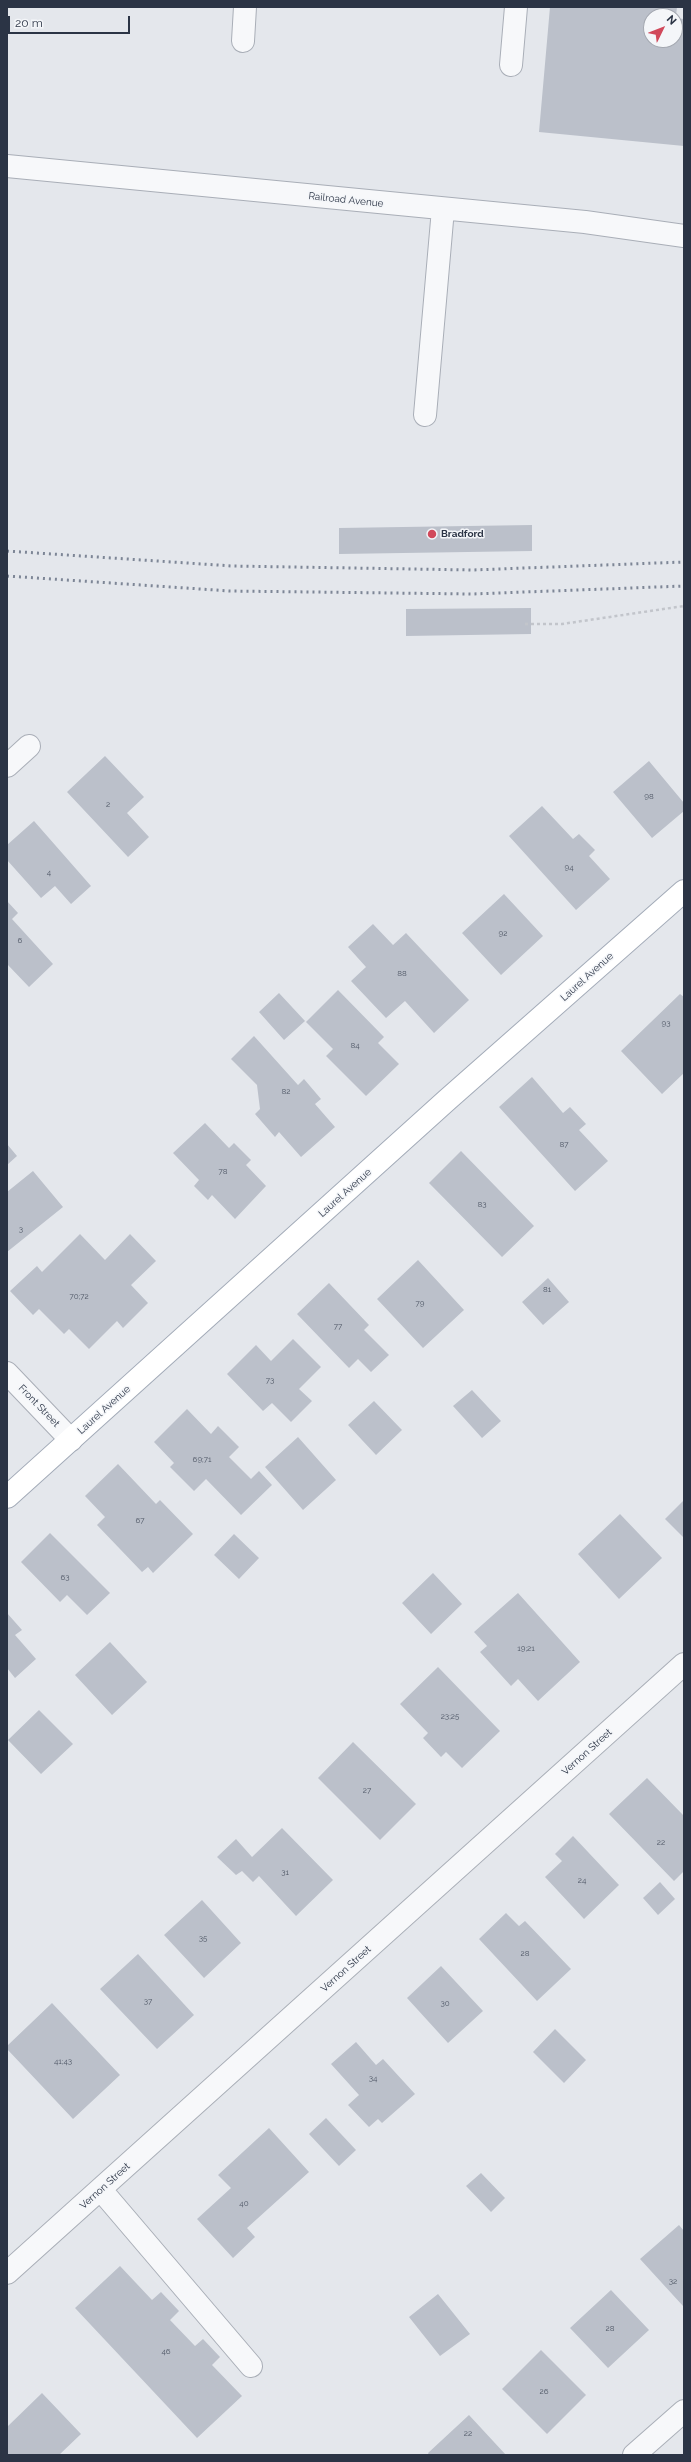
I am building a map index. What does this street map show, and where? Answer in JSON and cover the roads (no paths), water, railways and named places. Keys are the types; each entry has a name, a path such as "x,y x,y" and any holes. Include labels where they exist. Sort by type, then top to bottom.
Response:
{"main road":[{"name":"Laurel Avenue","path":"7,1497 72,1440 447,1100 684,891"}],"street":[{"path":"243,41 245,7"},
{"path":"511,65 516,7"},
{"name":"Railroad Avenue","path":"7,166 585,222 684,236"},
{"path":"425,415 443,209"},
{"path":"7,766 29,746"},
{"name":"Front Street","path":"7,1373 72,1440"},
{"name":"Vernon Street","path":"7,2273 684,1664"},
{"path":"101,2190 251,2366"},
{"path":"634,2455 684,2411"}],"railway":[{"path":"7,551 232,566 472,570 684,562"},
{"path":"7,576 230,591 472,594 684,586"}],"place":[{"name":"Bradford","path":"432,534"}]}
